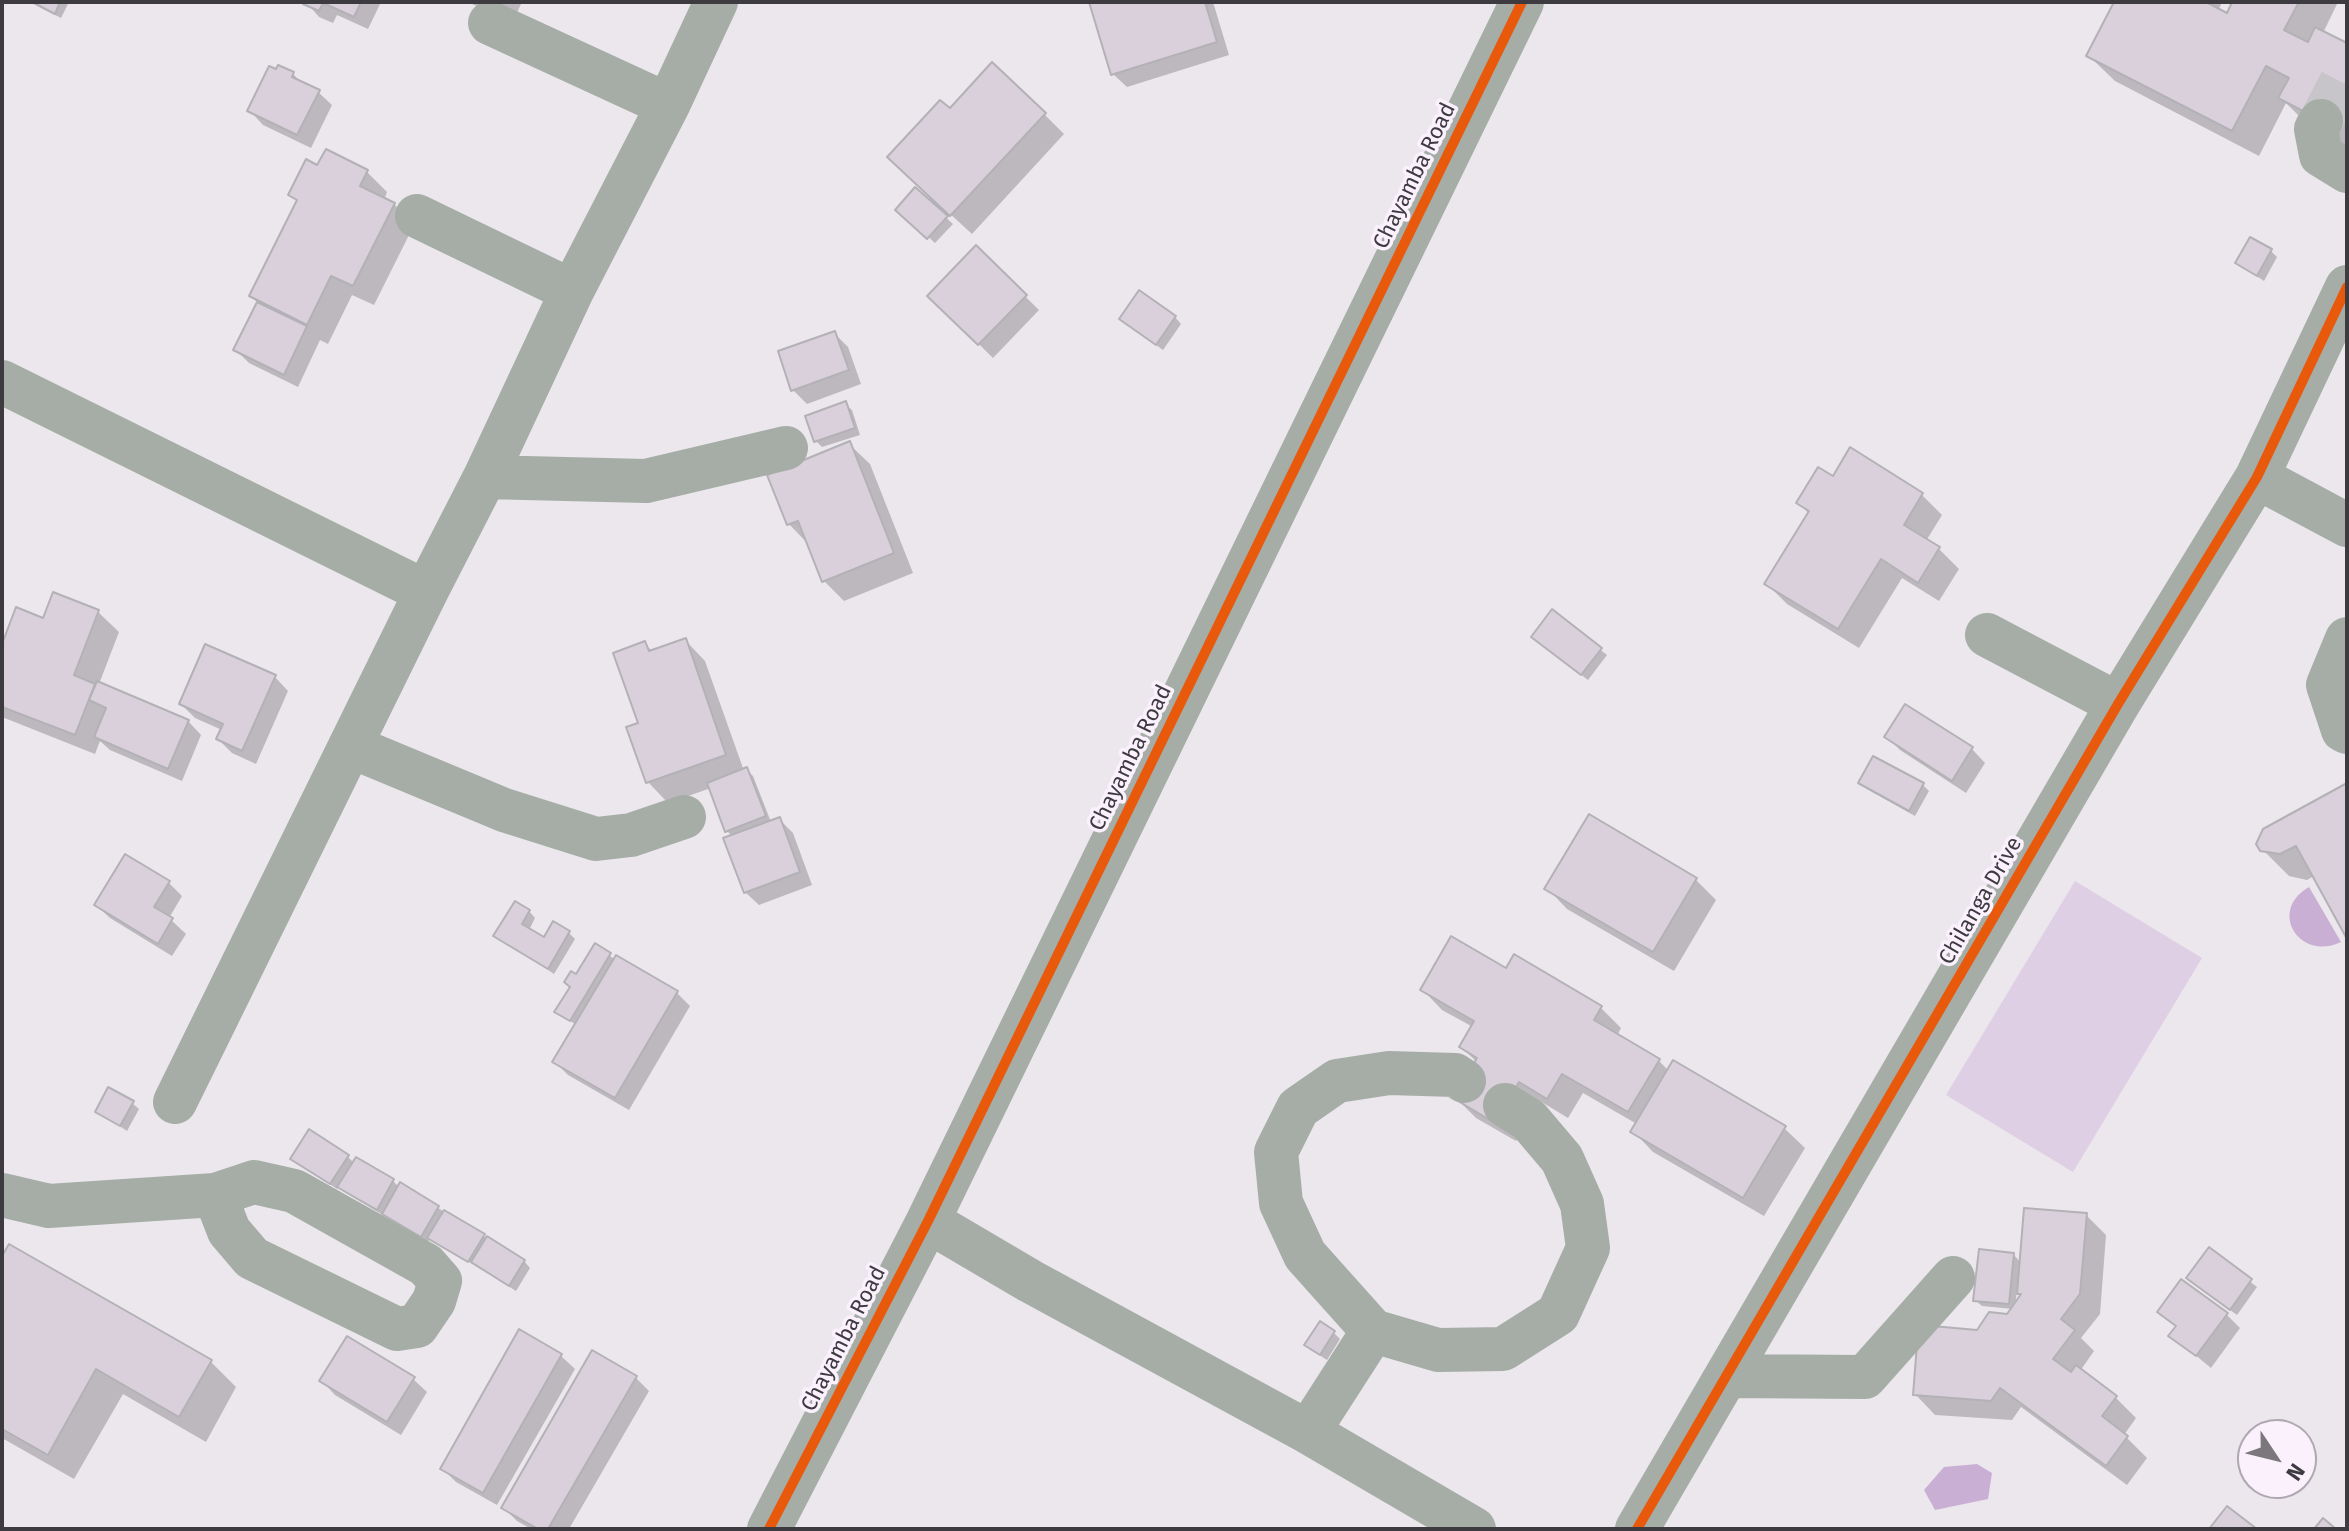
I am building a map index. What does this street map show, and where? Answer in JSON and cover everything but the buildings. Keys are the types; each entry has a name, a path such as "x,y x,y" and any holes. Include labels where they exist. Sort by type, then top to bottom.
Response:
{"street":[{"path":"175,1102 716,2"},
{"name":"Chayamba Road","path":"769,1529 928,1221 1522,2"},
{"path":"490,23 668,105"},
{"path":"2321,121 2316,129 2321,155 2347,171"},
{"path":"417,216 572,291"},
{"name":"Chilanga Drive","path":"1637,1529 2118,704 2257,477 2347,287"},
{"path":"2,382 426,592"},
{"path":"485,477 646,481 786,448"},
{"path":"2257,477 2347,525"},
{"path":"1987,635 2118,704"},
{"path":"2347,639 2328,685 2343,730 2347,732"},
{"path":"350,746 504,810 596,839 631,835 684,817"},
{"path":"1464,1081 1455,1075 1389,1073 1337,1081 1298,1108 1276,1152 1281,1203 1305,1255 1373,1331 1438,1350 1503,1349 1558,1314 1588,1248 1582,1204 1562,1159 1529,1120 1505,1105"},
{"path":"2,1195 49,1206 215,1195 254,1182 294,1191 426,1265 440,1281 434,1301 417,1326 397,1329 252,1258 229,1231 215,1195"},
{"path":"928,1221 1030,1281 1308,1432 1474,1529"},
{"path":"1728,1376 1865,1377 1953,1278"},
{"path":"1308,1432 1373,1331"}],"shaded area":[{"path":"2075,881 2202,958 2073,1172 1946,1095"},
{"path":"2309,887 2341,942 2313,945 2302,940 2294,931 2290,920 2291,909 2297,897"},
{"path":"1977,1464 1992,1473 1988,1499 1935,1510 1924,1490 1944,1467"}],"tunnel":[{"path":"2321,121 2347,71"}],"cycle path":[{"path":"769,1529 928,1221 1522,2"},
{"path":"1637,1529 2118,704 2257,477 2347,287"}]}
